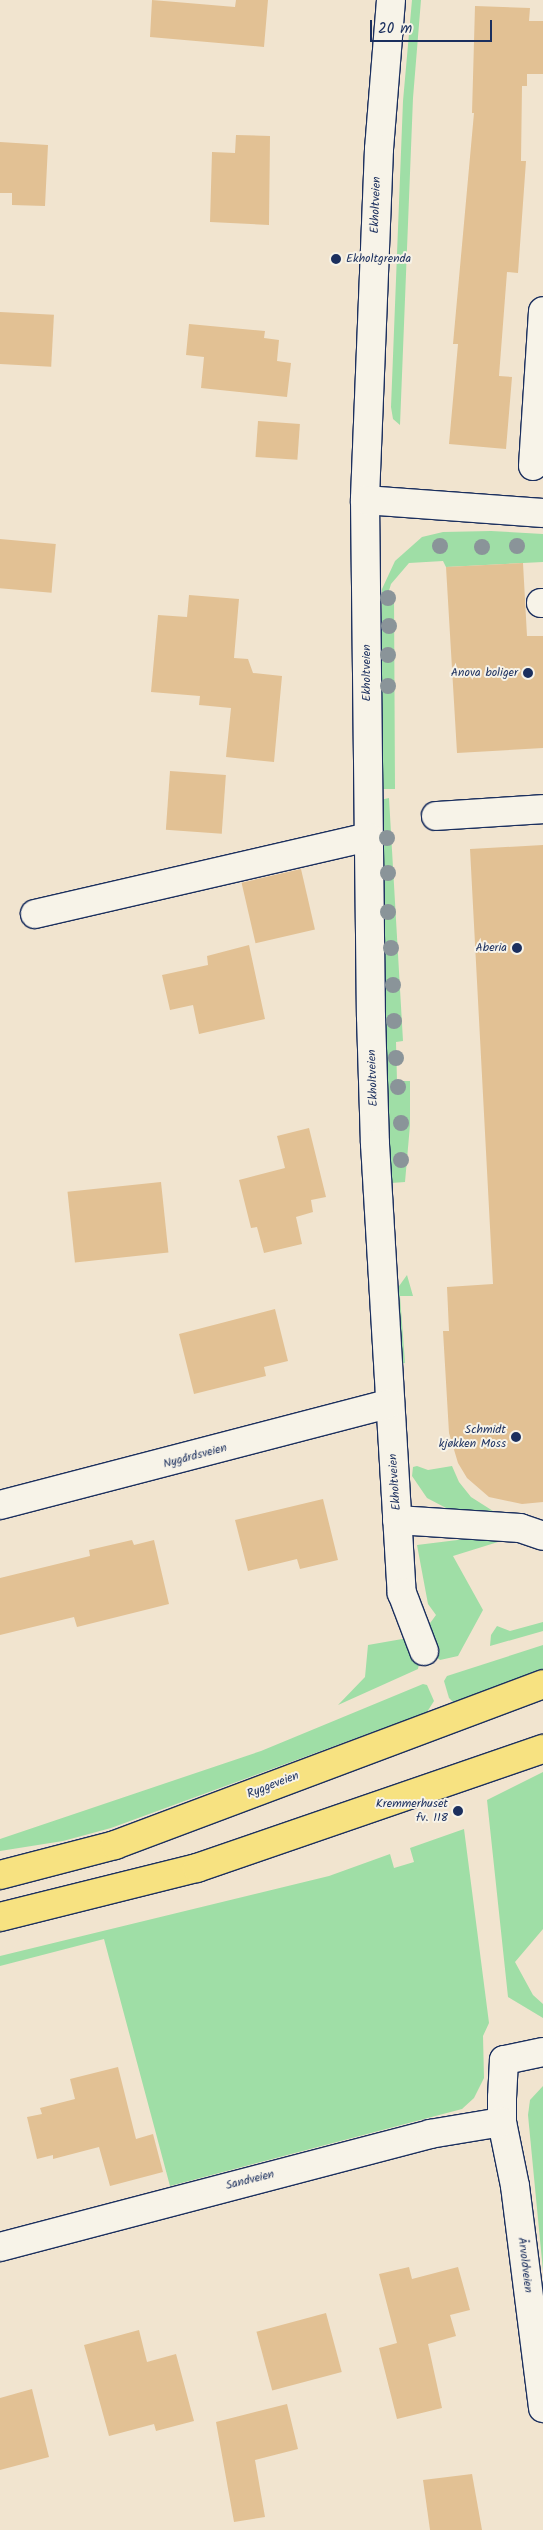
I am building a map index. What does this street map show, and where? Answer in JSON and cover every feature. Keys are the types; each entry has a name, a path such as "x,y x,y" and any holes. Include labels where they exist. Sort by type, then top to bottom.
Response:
{"main road":[{"name":"Ryggeveien","path":"0,1875 115,1845 543,1684"},
{"path":"0,1918 196,1868 543,1749"}],"street":[{"name":"Ekholtveien","path":"391,0 378,149 365,500 368,837 375,1144 389,1404 402,1593 424,1651"},
{"path":"533,466 543,311"},
{"path":"365,500 543,513"},
{"path":"436,816 543,809"},
{"path":"35,914 368,837"},
{"name":"Nygårdsveien","path":"0,1505 389,1404"},
{"path":"398,1520 520,1528 543,1536"},
{"name":"Årvoldveien","path":"543,2052 504,2060 502,2122 512,2168 543,2408"},
{"name":"Sandveien","path":"0,2247 430,2134 502,2122"}],"green space":[{"path":"412,0 421,0 413,98 400,425 393,419 391,407 403,101"},
{"path":"491,531 543,534 543,562 446,567 443,561 409,563 391,584 388,594 394,595 395,789 381,789 382,589 395,561 422,537 443,532"},
{"path":"389,798 403,1041 396,1042 397,1081 410,1081 410,1125 405,1182 391,1183 380,938 380,800"},
{"path":"407,1275 413,1296 400,1296 405,1363 398,1364 394,1293"},
{"path":"417,1466 428,1470 452,1466 459,1482 471,1497 493,1511 448,1509 427,1498 412,1476 413,1467"},
{"path":"513,1533 514,1537 453,1556 483,1610 458,1656 440,1660 434,1655 425,1630 436,1615 428,1604 417,1545"},
{"path":"543,1622 543,1631 490,1646 491,1635 497,1626 510,1631"},
{"path":"408,1638 420,1659 418,1669 338,1705 365,1677 368,1645"},
{"path":"543,1645 543,1669 453,1702 449,1698 444,1681 447,1676"},
{"path":"423,1684 427,1685 434,1701 427,1712 111,1828 63,1841 0,1851 0,1839 261,1751"},
{"path":"543,1772 543,1929 515,1962 533,1995 543,2004 543,2018 508,1997 487,1800"},
{"path":"464,1829 489,2023 483,2036 484,2078 474,2098 462,2109 170,2186 104,1939 0,1966 0,1956 329,1876 390,1854 394,1868 414,1862 410,1848"},
{"path":"543,2086 543,2271 528,2115 530,2100"}],"building":[{"path":"152,0 235,7 236,0 268,0 264,47 150,37"},
{"path":"475,6 530,8 529,21 543,21 543,74 527,74 527,86 522,86 521,161 526,161 518,273 507,272 499,376 512,377 506,449 449,444 458,344 453,344 474,113 472,113"},
{"path":"236,135 270,136 269,225 210,222 212,152 235,153"},
{"path":"0,142 48,145 45,206 12,205 12,193 0,193"},
{"path":"0,312 54,315 51,367 0,364"},
{"path":"189,324 265,331 264,338 279,340 277,361 291,363 287,397 201,388 204,357 186,355"},
{"path":"258,421 300,424 297,460 255,457"},
{"path":"0,539 56,544 52,593 0,588"},
{"path":"523,563 527,636 543,636 543,748 457,753 446,567"},
{"path":"189,595 239,599 234,658 248,659 253,673 282,676 274,762 226,757 231,708 199,705 200,696 151,692 158,615 187,617"},
{"path":"170,771 226,775 222,834 166,830"},
{"path":"543,845 543,1502 522,1504 489,1497 467,1478 458,1463 449,1433 443,1331 449,1331 447,1287 493,1284 470,849"},
{"path":"301,869 315,929 256,943 242,883"},
{"path":"249,945 265,1019 199,1034 193,1005 170,1010 162,975 208,965 207,956"},
{"path":"309,1128 326,1197 311,1200 313,1212 296,1217 302,1244 264,1253 257,1227 251,1228 239,1180 285,1168 277,1136"},
{"path":"161,1182 168,1253 75,1262 68,1192"},
{"path":"275,1309 288,1361 264,1367 266,1376 194,1394 179,1334"},
{"path":"323,1499 338,1560 300,1569 297,1559 248,1571 235,1520"},
{"path":"132,1540 134,1545 154,1540 169,1604 77,1627 74,1617 0,1635 0,1578 90,1556 89,1550"},
{"path":"118,2067 136,2139 153,2134 163,2172 110,2186 99,2147 53,2159 53,2155 37,2159 27,2117 42,2114 40,2108 75,2099 70,2079"},
{"path":"409,2267 412,2279 458,2267 470,2310 450,2315 456,2336 428,2344 442,2408 397,2419 379,2348 397,2343 379,2274"},
{"path":"326,2313 342,2372 272,2391 256,2332"},
{"path":"139,2330 147,2362 176,2354 194,2421 156,2431 154,2424 109,2436 84,2345"},
{"path":"32,2389 49,2457 0,2470 0,2398"},
{"path":"287,2404 298,2449 255,2460 265,2517 234,2522 216,2422"},
{"path":"472,2474 482,2530 430,2530 423,2480"}],"place":[{"name":"Ekholtgrenda","path":"336,259"},
{"name":"Anova boliger","path":"528,673"},
{"name":"Aberia","path":"517,948"},
{"name":"Schmidt kjøkken Moss","path":"516,1437"},
{"name":"Kremmerhuset fv. 118","path":"458,1811"}]}
